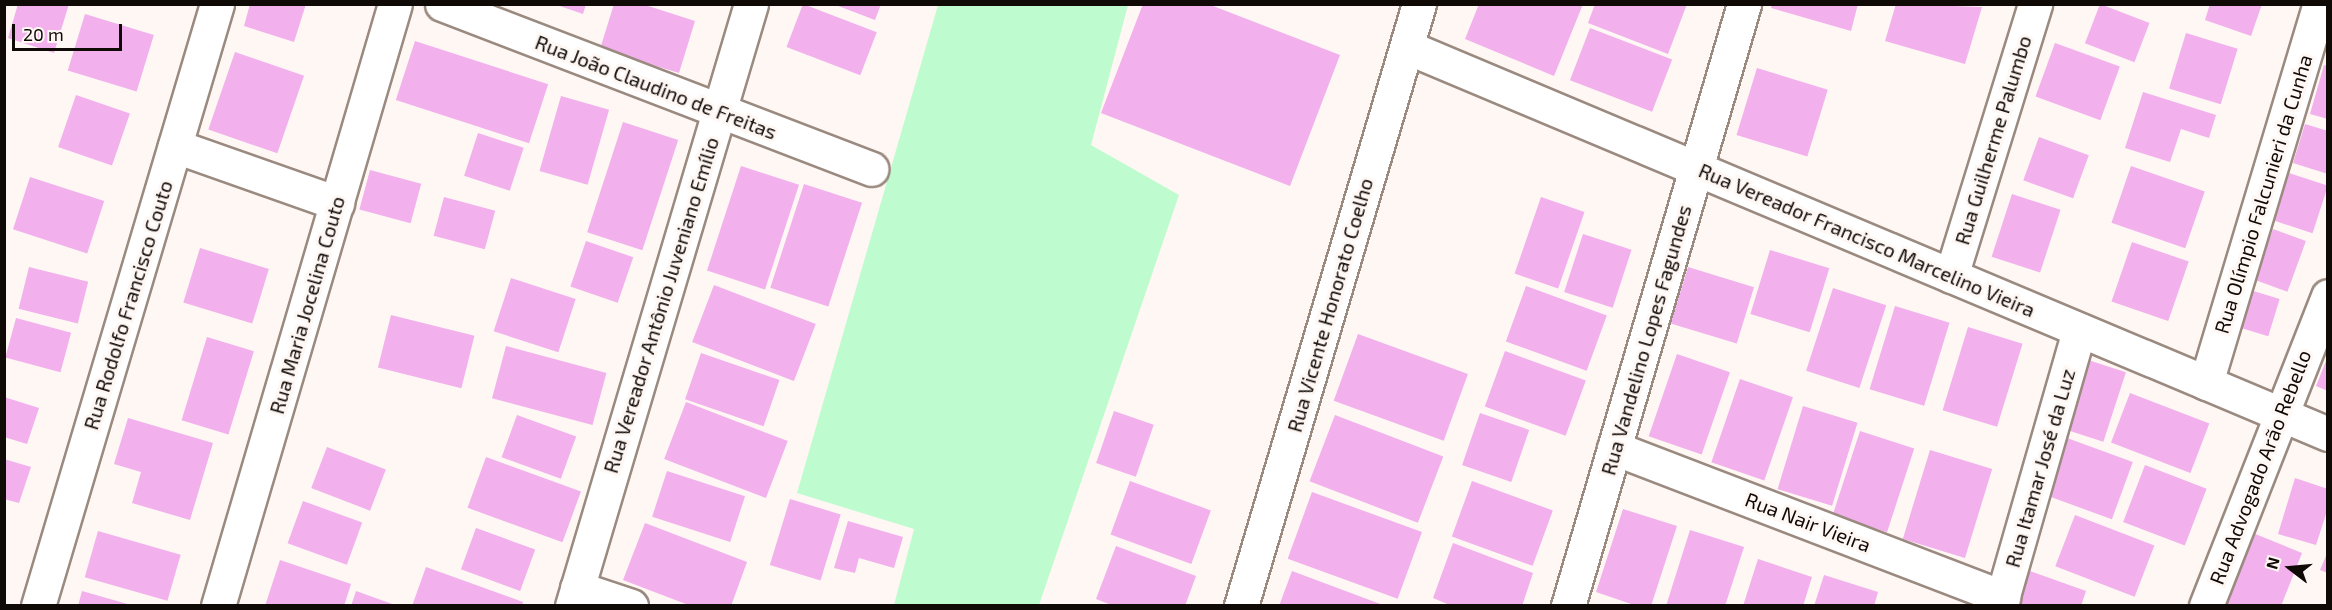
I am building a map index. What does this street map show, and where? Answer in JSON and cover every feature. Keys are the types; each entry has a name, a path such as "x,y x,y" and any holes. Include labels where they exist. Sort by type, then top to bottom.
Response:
{"street":[{"name":"Rua Rodolfo Francisco Couto","path":"38,606 217,4"},
{"name":"Rua Maria Jocelina Couto","path":"218,606 395,4"},
{"name":"Rua João Claudino de Freitas","path":"441,4 871,169"},
{"name":"Rua Vereador Antônio Juveniano Emílio","path":"574,597 751,4"},
{"name":"Rua Vicente Honorato Coelho","path":"1241,606 1419,4"},
{"name":"Rua Vandelino Lopes Fagundes","path":"1568,606 1744,4"},
{"name":"Rua Guilherme Palumbo","path":"1952,276 2035,4"},
{"name":"Rua Olímpio Falcunieri da Cunha","path":"2206,383 2320,4"},
{"name":"Rua Vereador Francisco Marcelino Vieira","path":"1407,47 2328,434"},
{"path":"175,146 337,203"},
{"name":"Rua Advogado Arão Rebello","path":"2206,606 2328,296"},
{"name":"Rua Itamar José da Luz","path":"2001,601 2079,330"},
{"name":"Rua Nair Vieira","path":"1614,448 2001,601"},
{"path":"574,597 631,606"}],"green space":[{"path":"938,5 1128,5 1091,145 1179,195 1039,605 894,605 914,529 797,493"}],"building":[{"path":"18,4 69,4 54,53 8,38"},
{"path":"250,4 306,4 294,42 244,26"},
{"path":"554,4 586,4 583,14"},
{"path":"614,4 642,4 695,21 679,73 600,49"},
{"path":"803,4 877,32 860,75 787,47"},
{"path":"833,4 881,4 875,20"},
{"path":"1143,4 1208,4 1340,55 1290,186 1101,113"},
{"path":"1479,4 1583,4 1554,76 1465,39"},
{"path":"1595,4 1687,4 1668,54 1588,23"},
{"path":"1772,4 1858,4 1851,31 1771,8"},
{"path":"1896,4 1982,7 1965,64 1885,41"},
{"path":"2100,4 2149,23 2134,62 2085,43"},
{"path":"2210,4 2262,4 2251,36 2205,20"},
{"path":"85,14 154,35 137,91 68,70"},
{"path":"1590,28 1672,60 1652,112 1570,80"},
{"path":"2186,33 2238,49 2221,104 2169,88"},
{"path":"415,41 548,84 529,143 396,100"},
{"path":"2055,43 2120,67 2100,120 2036,97"},
{"path":"235,52 304,76 277,153 208,130"},
{"path":"2324,65 2328,66 2328,119 2310,114"},
{"path":"1757,68 1828,90 1807,157 1737,135"},
{"path":"2143,92 2216,115 2209,138 2181,129 2170,162 2125,148"},
{"path":"76,95 130,114 112,166 58,147"},
{"path":"561,96 609,110 588,185 540,171"},
{"path":"623,122 678,140 642,250 587,232"},
{"path":"2305,124 2328,131 2328,174 2293,163"},
{"path":"478,133 524,148 510,191 464,176"},
{"path":"2039,137 2089,155 2073,198 2023,180"},
{"path":"741,166 799,185 765,289 707,271"},
{"path":"2131,166 2205,191 2185,248 2111,223"},
{"path":"370,170 421,184 411,223 359,210"},
{"path":"2289,173 2328,186 2313,233 2274,221"},
{"path":"30,177 104,201 87,253 13,229"},
{"path":"804,184 862,203 828,307 770,288"},
{"path":"2012,194 2061,210 2040,273 1992,257"},
{"path":"444,197 495,211 485,249 434,236"},
{"path":"1541,197 1584,212 1558,289 1515,274"},
{"path":"2273,229 2306,241 2287,292 2255,280"},
{"path":"1583,234 1632,250 1613,308 1564,292"},
{"path":"586,241 633,257 618,303 570,286"},
{"path":"2132,242 2189,262 2168,321 2111,302"},
{"path":"200,248 269,269 252,324 183,303"},
{"path":"1770,250 1829,268 1810,332 1750,314"},
{"path":"29,267 88,282 78,323 19,309"},
{"path":"1688,267 1754,287 1737,344 1671,323"},
{"path":"511,278 576,299 558,352 494,331"},
{"path":"714,285 816,324 794,381 692,342"},
{"path":"1526,286 1607,315 1587,371 1506,341"},
{"path":"1833,288 1886,305 1859,388 1806,371"},
{"path":"2250,290 2280,299 2268,336 2239,327"},
{"path":"1895,306 1950,323 1924,406 1870,389"},
{"path":"391,315 474,336 461,388 378,367"},
{"path":"16,318 71,333 60,372 5,358"},
{"path":"1968,327 2023,344 1997,427 1943,410"},
{"path":"1358,334 1468,374 1444,441 1334,401"},
{"path":"207,337 254,351 228,435 182,420"},
{"path":"506,346 606,373 592,425 492,398"},
{"path":"1505,351 1586,380 1566,436 1485,406"},
{"path":"701,353 779,380 764,426 685,399"},
{"path":"1677,354 1730,372 1702,454 1649,436"},
{"path":"2328,356 2328,391 2316,386"},
{"path":"2085,359 2126,372 2103,442 2062,428"},
{"path":"1740,379 1793,397 1764,480 1711,462"},
{"path":"2130,393 2209,423 2190,473 2111,442"},
{"path":"4,397 39,408 27,444 4,437"},
{"path":"686,402 788,441 766,498 664,459"},
{"path":"1803,406 1858,423 1832,506 1778,489"},
{"path":"1114,411 1154,425 1136,477 1096,463"},
{"path":"1480,413 1529,430 1511,482 1462,465"},
{"path":"517,415 576,437 561,479 502,457"},
{"path":"1335,415 1443,457 1418,523 1310,481"},
{"path":"128,418 213,443 190,520 132,503 141,472 114,464"},
{"path":"1860,431 1914,449 1887,532 1833,515"},
{"path":"2067,438 2133,462 2112,519 2046,495"},
{"path":"327,447 386,470 370,511 311,488"},
{"path":"1930,450 1992,469 1965,558 1903,539"},
{"path":"486,457 581,492 562,542 468,508"},
{"path":"4,459 31,467 19,503 4,499"},
{"path":"2145,465 2207,489 2185,546 2123,522"},
{"path":"667,471 745,496 730,542 652,517"},
{"path":"2295,478 2328,489 2328,508 2316,545 2278,534"},
{"path":"1130,481 1211,510 1191,564 1111,535"},
{"path":"1472,481 1553,510 1533,566 1452,536"},
{"path":"1312,492 1422,532 1398,599 1288,559"},
{"path":"790,499 841,514 821,580 770,565"},
{"path":"303,501 362,523 347,565 288,543"},
{"path":"1623,509 1677,526 1651,606 1637,606 1596,592"},
{"path":"2075,515 2154,545 2135,597 2055,566"},
{"path":"848,521 903,537 894,568 859,558 855,573 834,568"},
{"path":"645,523 747,562 731,606 691,606 623,580"},
{"path":"476,528 535,550 520,591 461,569"},
{"path":"1690,530 1744,547 1725,606 1666,606"},
{"path":"98,531 181,555 167,601 85,577"},
{"path":"2253,533 2302,553 2281,606 2224,606"},
{"path":"1453,543 1533,573 1522,606 1452,606 1433,598"},
{"path":"1116,546 1196,576 1185,606 1114,606 1096,599"},
{"path":"2328,551 2328,573 2320,570"},
{"path":"1758,559 1812,577 1803,606 1743,606"},
{"path":"280,560 351,584 344,606 265,606"},
{"path":"426,567 523,602 522,606 412,606"},
{"path":"1292,571 1383,605 1383,606 1279,606"},
{"path":"2030,571 2086,591 2081,606 2018,606"},
{"path":"1824,575 1878,592 1874,606 1814,606"},
{"path":"82,591 131,605 131,606 78,606"},
{"path":"356,591 395,605 395,606 351,606"}]}
